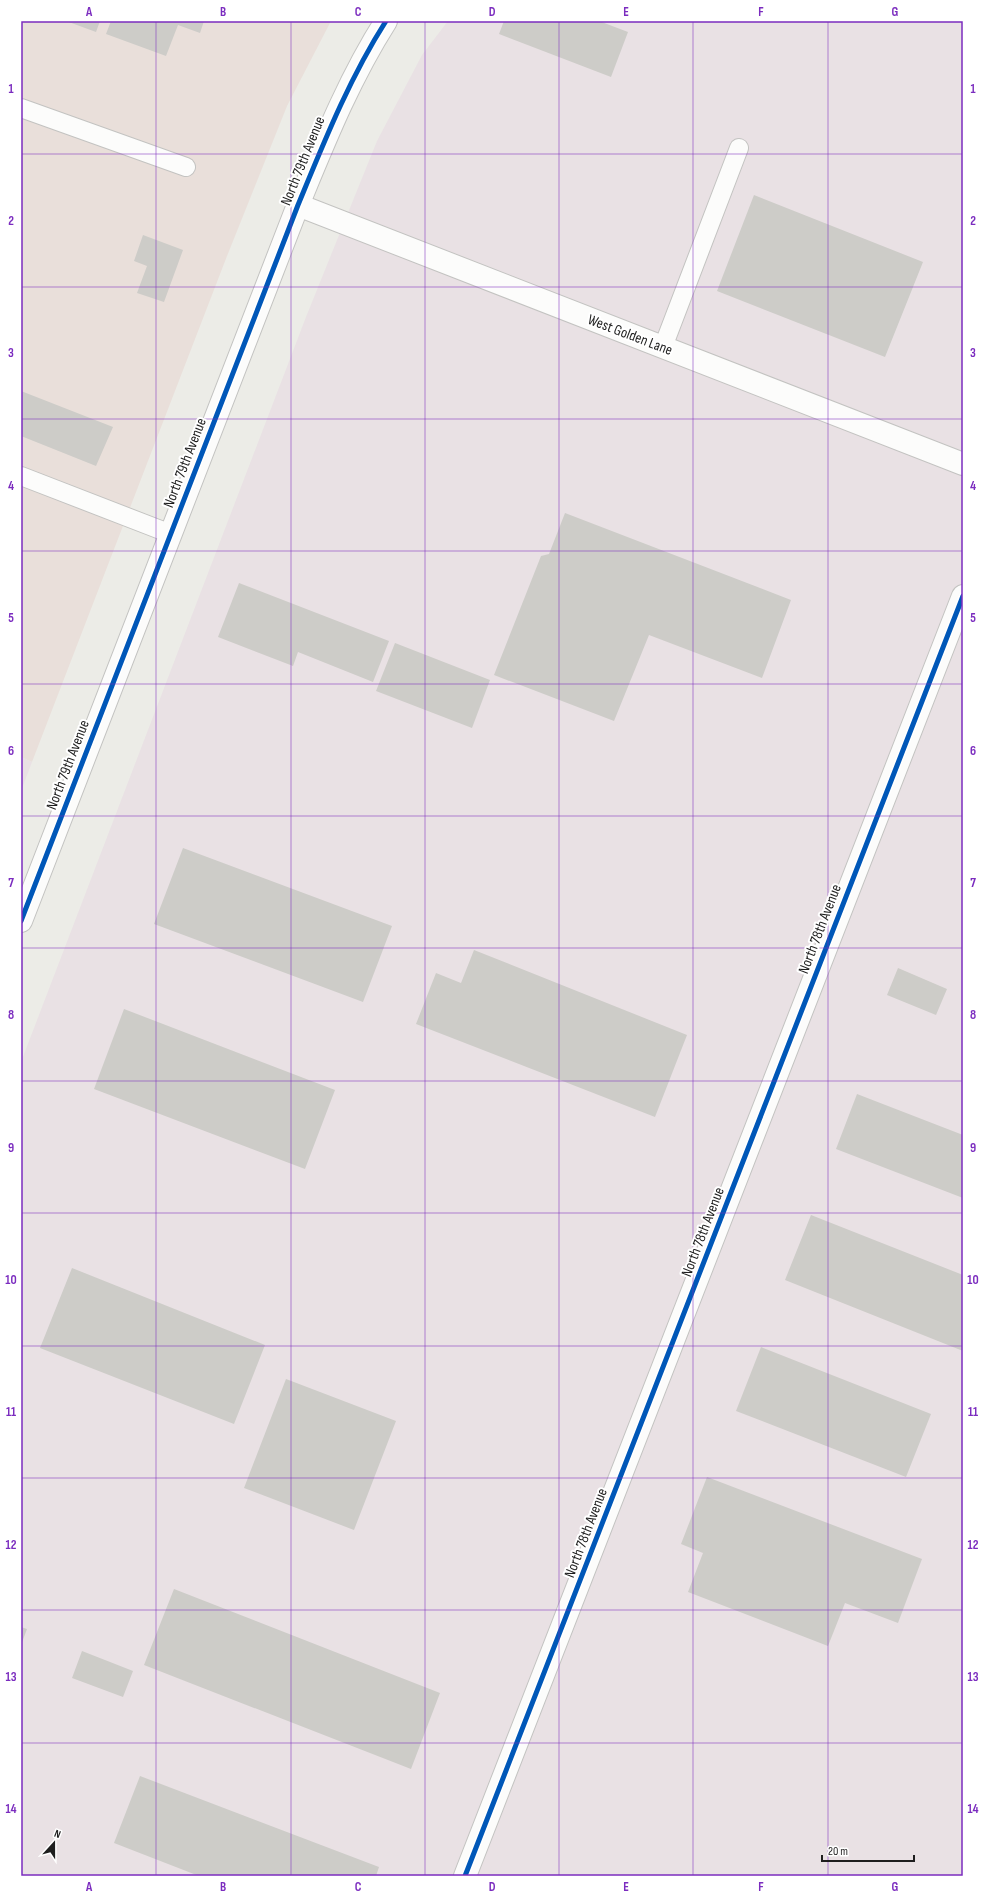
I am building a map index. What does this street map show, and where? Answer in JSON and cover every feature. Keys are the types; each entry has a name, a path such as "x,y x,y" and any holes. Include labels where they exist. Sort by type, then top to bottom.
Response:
{"street":[{"name":"North 79th Avenue","path":"21,921 25,896 171,534 298,205 340,102 364,56 386,21"},
{"name":"West Golden Lane","path":"298,205 963,464"},
{"name":"North 78th Avenue","path":"465,1876 963,596"}],"lane":[{"path":"21,108 186,167"},
{"path":"663,348 739,148"},
{"path":"21,476 171,534"}],"shaded area":[{"path":"21,21 331,21 287,106 227,256 32,762 21,757"},
{"path":"448,21 963,21 963,1876 21,1876 21,1062 306,317 377,141 422,55"},
{"path":"21,757 32,762 21,791"}],"building":[{"path":"66,21 100,21 96,32"},
{"path":"111,21 204,21 200,33 178,25 166,56 106,34"},
{"path":"504,21 599,21 628,32 611,77 499,34"},
{"path":"754,195 923,262 885,357 717,291"},
{"path":"143,235 183,250 164,302 137,293 147,266 134,261"},
{"path":"21,391 113,427 96,466 21,436"},
{"path":"565,513 791,600 762,678 649,635 614,721 494,675 541,556 549,554"},
{"path":"239,583 389,641 373,682 298,652 293,666 218,637"},
{"path":"395,643 490,680 472,728 376,691"},
{"path":"183,848 392,926 363,1002 154,924"},
{"path":"474,950 687,1035 655,1117 416,1024 436,973 461,983"},
{"path":"898,968 947,989 936,1015 887,995"},
{"path":"124,1009 335,1090 305,1169 94,1089"},
{"path":"857,1094 963,1135 963,1198 836,1149"},
{"path":"811,1215 963,1275 963,1351 785,1280"},
{"path":"72,1268 265,1345 234,1424 40,1348"},
{"path":"761,1347 931,1414 906,1477 736,1411"},
{"path":"286,1379 396,1421 354,1530 244,1488"},
{"path":"707,1477 922,1559 898,1623 845,1603 828,1646 688,1592 703,1553 681,1544"},
{"path":"174,1589 440,1693 411,1769 144,1665"},
{"path":"21,1627 27,1629 21,1645"},
{"path":"82,1651 133,1671 123,1697 72,1678"},
{"path":"140,1776 379,1867 376,1876 199,1876 114,1843"}],"cycle path":[{"path":"21,921 298,205 349,88 360,65 386,21"},
{"path":"465,1876 963,596"}]}
